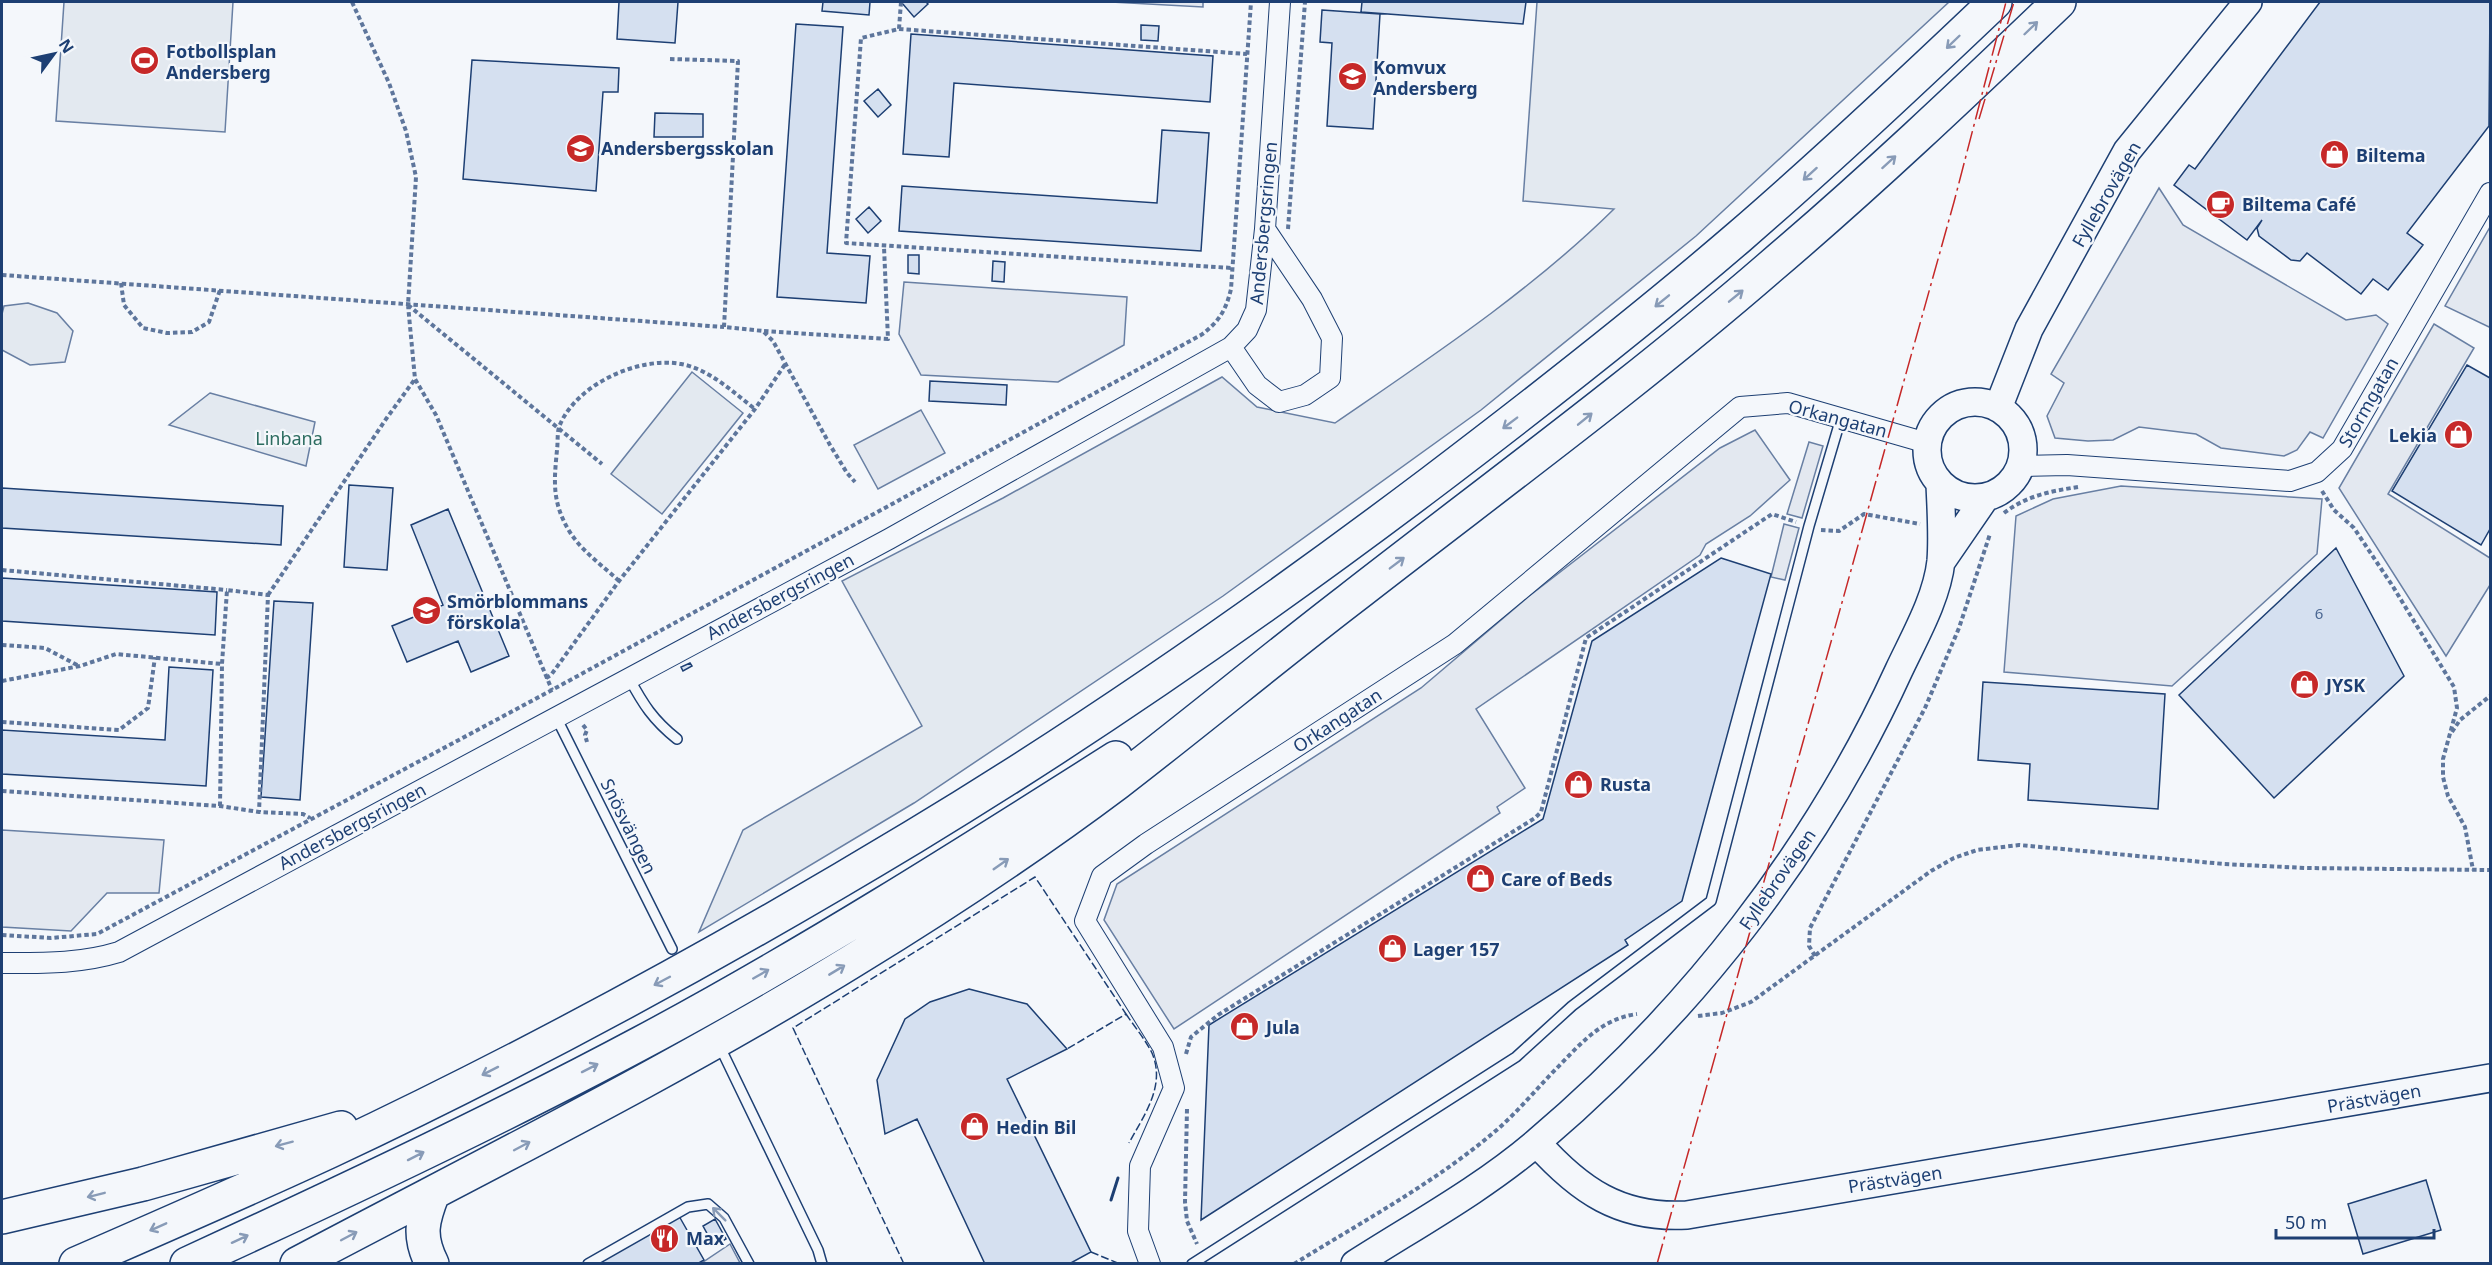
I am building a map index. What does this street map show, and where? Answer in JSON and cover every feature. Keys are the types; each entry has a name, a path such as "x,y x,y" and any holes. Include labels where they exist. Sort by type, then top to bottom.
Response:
{"highway":[{"path":"76,1263 329,1151 579,1026 703,958 915,835 1137,693 1326,563 1543,398 1736,239 1889,103 1995,2"},
{"path":"297,1263 433,1193 749,1022 856,959 982,877 1113,786 1350,598 1568,433 1767,271 1918,137 2059,2"},
{"path":"187,1263 343,1192 652,1036 911,888 1164,727 1350,598"},
{"path":"2,1217 143,1184 421,1106"},
{"path":"432,1263 423,1241 422,1227 433,1193"}],"street":[{"name":"Andersbergsringen","path":"2,963 63,964 119,952 889,539 1231,347 1247,330 1256,310 1270,236 1280,2"},
{"name":"Fyllebrovägen","path":"1998,408 2029,329 2127,151 2248,2"},
{"name":"Stormgatan","path":"2021,466 2067,465 2290,481 2318,472 2342,449 2490,193"},
{"path":"1231,347 1257,385 1279,402 1305,395 1330,378 1332,338 1312,299 1270,236"},
{"path":"1927,443 1933,425 1953,407 1971,402 1998,408 2006,413 2018,428 2023,447 2021,466 1992,508 1950,534"},
{"name":"Orkangatan","path":"1150,1263 1138,1231 1140,1166 1173,1089 1163,1047 1085,921 1102,876 1155,838 1455,644 1740,407 1788,403 1927,443"},
{"name":"Fyllebrovägen","path":"1537,1143 1629,1059 1702,980 1785,871 1846,772 1890,690 1930,598 1950,534 1940,484 1928,465 1927,443"},
{"path":"1940,484 1960,497 1992,508"},
{"name":"Prästvägen","path":"1537,1143 1569,1176 1591,1192 1618,1206 1663,1216 1687,1215 2490,1078"},
{"path":"1355,1263 1496,1174 1537,1143"}],"lane":[{"path":"1192,1263 1204,1258 1516,1057 1572,1006 1711,901 1809,526 1842,417"},
{"path":"628,678 652,717 677,739"},
{"name":"Snösvängen","path":"562,714 672,949"},
{"path":"721,1049 818,1250 822,1263"},
{"path":"588,1263 688,1207 708,1204 724,1218 749,1263"}],"path":[{"path":"352,2 389,83 406,131 416,177 408,305 416,379 436,415 562,714 587,730 585,735 588,745"},
{"path":"899,29 901,2"},
{"path":"2,935 51,938 97,934 552,690 1201,335 1218,321 1227,305 1232,268 1251,2"},
{"path":"1270,236 1287,235 1305,2"},
{"path":"1232,268 846,243 861,38 899,29 1247,54"},
{"path":"670,59 738,62 724,327"},
{"path":"2,275 888,339 884,246"},
{"path":"121,283 124,305 142,328 167,333 192,332 209,322 220,290"},
{"path":"408,305 602,464"},
{"path":"763,331 773,341 846,472 855,482"},
{"path":"619,581 578,543 559,510 553,488 559,428 568,412 596,384 634,366 661,363 682,364 708,375 755,409"},
{"path":"546,678 551,675 619,581 755,409 786,363"},
{"path":"259,812 268,595 386,419 416,379"},
{"path":"1992,508 2013,507 2043,493 2079,487"},
{"path":"2321,488 2334,510 2350,523 2373,556 2454,687 2457,708 2443,759 2443,777 2448,796 2465,827 2473,870"},
{"path":"1186,1064 1186,1054 1191,1037 1218,1015 1535,818 1541,812 1586,638 1772,514 1828,532 1839,531 1859,516 1871,514 1921,524 1950,534 1987,542"},
{"path":"1815,956 1809,946 1810,928 1925,708 1959,628 1993,525"},
{"path":"2,570 268,595"},
{"path":"220,806 222,664 226,590"},
{"path":"2,645 45,648 80,666"},
{"path":"2,681 80,666 116,654 222,664"},
{"path":"2,722 118,730 148,708 155,657"},
{"path":"2449,736 2460,720 2490,696"},
{"path":"2,792 220,806 259,812 303,814 310,818"},
{"path":"1694,1016 1722,1013 1747,1004 1931,871 1954,858 1977,850 2019,845 2224,864 2305,868 2490,870"},
{"path":"1294,1263 1430,1179 1474,1147 1499,1127 1594,1031 1623,1016 1647,1014"},
{"path":"1187,1097 1185,1202 1187,1221 1204,1258"}],"green space":[{"name":"Fotbollsplan Andersberg","path":"64,2 233,2 225,132 56,121"},
{"path":"1537,2 1949,2 1696,236 1481,410 1223,596 914,803 699,932 743,830 922,726 842,581 1003,498 1222,377 1257,407 1335,423 1444,348 1515,295 1549,268 1614,209 1523,201"},
{"path":"28,303 57,313 73,331 65,362 30,365 2,350 4,306"},
{"path":"692,372 743,413 662,514 611,474"},
{"name":"Linbana","path":"210,393 315,422 306,466 169,425"}],"shaded area":[{"path":"1111,2 1203,2 1203,7"},
{"path":"2159,188 2183,225 2346,320 2376,315 2388,324 2323,438 2310,432 2297,450 2284,456 2221,448 2196,434 2139,427 2113,440 2088,441 2055,438 2047,416 2064,383 2051,374"},
{"path":"2490,227 2490,325 2489,327 2445,306"},
{"path":"904,282 1127,297 1124,345 1058,382 921,375 899,334"},
{"path":"2434,324 2474,348 2388,494 2490,558 2490,585 2446,656 2339,488"},
{"path":"921,410 945,453 878,489 854,445"},
{"path":"1755,430 1790,480 1750,516 1706,544 1700,555 1476,709 1525,788 1497,807 1500,813 1174,1029 1104,920 1117,884 1421,688 1528,597 1720,448"},
{"path":"1809,442 1823,446 1802,518 1787,514"},
{"path":"2121,486 2322,499 2317,554 2172,686 2004,672 2016,516 2053,499"},
{"path":"1784,524 1799,528 1785,580 1771,577"},
{"path":"2,830 164,840 159,893 107,893 71,931 2,927"},
{"path":"730,1244 740,1263 701,1263 703,1262"}],"building":[{"path":"619,2 678,2 675,43 617,39"},
{"path":"823,2 870,2 869,15 822,11"},
{"path":"903,2 926,2 928,4 914,17"},
{"path":"1362,2 1526,2 1523,24 1361,12"},
{"name":"Biltema","path":"2320,2 2490,2 2489,126 2407,233 2423,245 2388,290 2373,279 2361,294 2307,253 2300,261 2291,260 2259,236 2257,228 2262,220 2247,240 2174,185 2189,165 2195,169"},
{"path":"1322,10 1380,14 1373,129 1327,126 1332,43 1320,42"},
{"path":"796,24 843,27 827,253 870,256 866,303 777,297"},
{"path":"1141,25 1159,26 1158,41 1141,40"},
{"path":"911,34 1213,56 1210,102 954,83 949,157 903,154"},
{"path":"472,60 619,68 618,92 603,92 596,191 463,179"},
{"path":"878,89 891,105 878,117 864,101"},
{"path":"655,113 703,114 703,137 654,137"},
{"path":"1162,130 1209,133 1201,251 899,231 902,186 1157,203"},
{"path":"869,207 881,221 868,233 856,219"},
{"path":"908,255 919,255 919,274 908,273"},
{"path":"993,261 1005,262 1004,282 992,281"},
{"name":"Lekia","path":"2467,365 2490,378 2490,529 2481,545 2392,491"},
{"path":"930,381 1007,385 1006,405 929,401"},
{"path":"349,485 393,488 387,570 344,567"},
{"path":"2,488 283,506 281,545 2,528"},
{"path":"448,509 509,656 471,672 458,641 407,662 392,626 443,605 411,525"},
{"path":"2336,548 2404,676 2274,798 2179,695"},
{"path":"1721,558 1771,574 1682,901 1625,940 1628,945 1201,1220 1209,1025 1543,819 1592,641"},
{"path":"2,578 217,592 215,635 2,621"},
{"path":"274,601 313,603 300,800 261,797"},
{"path":"690,663 692,666 683,671 681,667"},
{"path":"169,667 213,670 206,786 2,774 2,730 165,740"},
{"path":"1983,682 2165,694 2158,809 2028,800 2030,764 1978,760"},
{"name":"Hedin Bil","path":"969,989 1027,1004 1067,1049 1007,1079 1091,1252 1069,1264 985,1264 917,1119 885,1134 877,1080 905,1019 930,1002"},
{"path":"2426,1180 2441,1230 2363,1254 2348,1204"},
{"name":"Max","path":"679,1216 704,1260 697,1264 597,1264"},
{"path":"715,1219 726,1239 714,1246 703,1226"}],"fence":[{"path":"904,1264 793,1028 1035,877 1126,1014 1067,1049"},
{"path":"1126,1014 1152,1053 1156,1065 1155,1089 1147,1111 1129,1143"},
{"path":"1091,1252 1120,1264"}],"wall":[{"path":"1111,1200 1118,1178"}],"power":[{"path":"1657,1264 1954,202 2006,2"},
{"path":"1979,119 2014,2"}],"place":[{"name":"Fotbollsplan Andersberg","path":"145,61"},
{"name":"Komvux Andersberg","path":"1352,77"},
{"name":"Andersbergsskolan","path":"580,148"},
{"name":"Biltema","path":"2335,155"},
{"name":"Biltema Café","path":"2221,204"},
{"name":"Lekia","path":"2458,435"},
{"name":"Smörblommans förskola","path":"426,611"},
{"name":"JYSK","path":"2305,685"},
{"name":"Rusta","path":"1579,784"},
{"name":"Care of Beds","path":"1480,879"},
{"name":"Lager 157","path":"1392,949"},
{"name":"Jula","path":"1245,1027"},
{"name":"Hedin Bil","path":"975,1127"},
{"name":"Max","path":"665,1238"}]}
